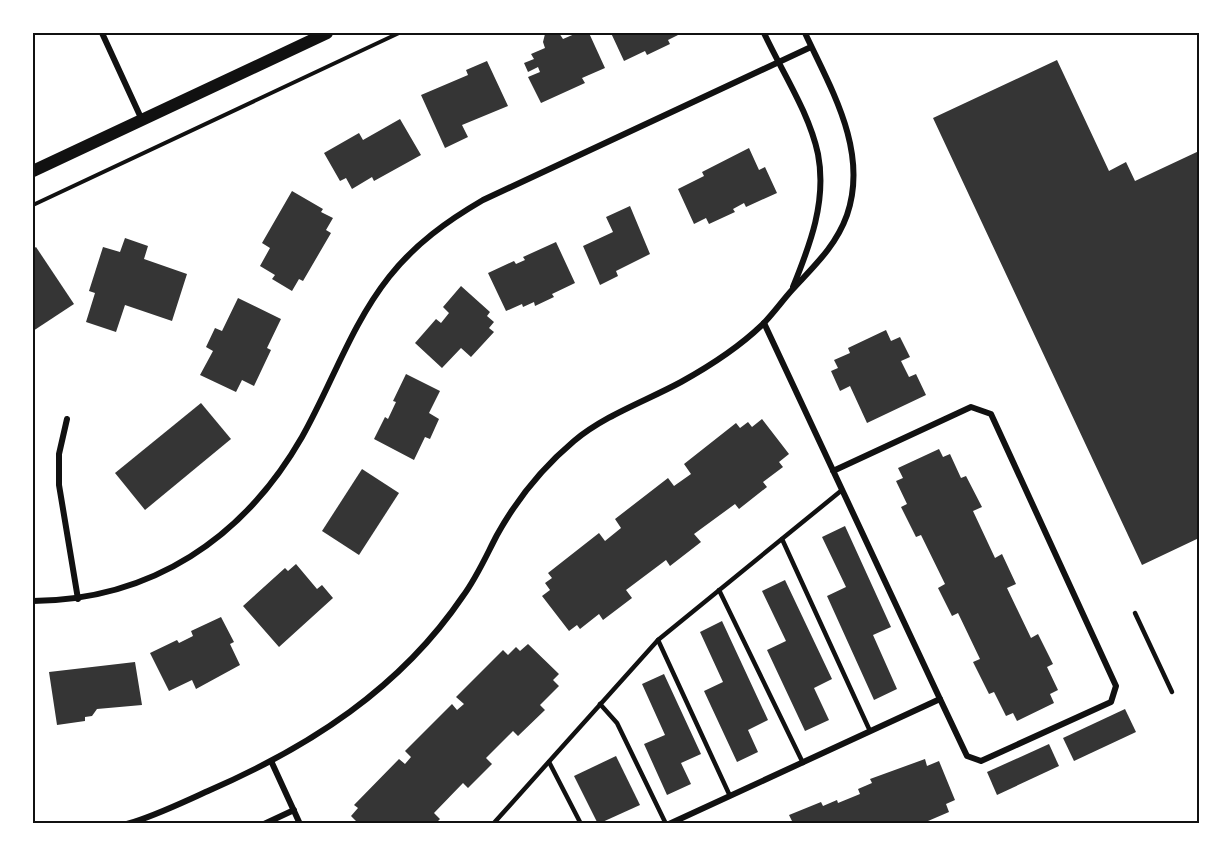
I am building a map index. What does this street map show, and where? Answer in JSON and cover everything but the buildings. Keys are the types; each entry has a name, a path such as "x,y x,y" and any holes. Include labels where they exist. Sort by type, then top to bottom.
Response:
{"main road":[{"path":"33,171 327,33"}],"street":[{"path":"102,33 143,120"},
{"path":"764,33 813,139 818,154 821,182 811,244 791,291"},
{"path":"127,824 150,817 272,763 364,703 413,658 465,593 515,507 533,481 561,452 593,428 726,356 764,323 818,263 839,233 848,213 853,187 853,162 847,130 805,33"},
{"path":"33,601 78,599 125,588 166,571 220,536 254,504 285,465 375,296 404,259 436,230 483,200 811,47"},
{"path":"764,323 833,471 967,756 981,760 1111,702 1116,686 991,414 970,407 833,471"},
{"path":"67,419 59,454 59,485 78,599"},
{"path":"667,824 940,699"},
{"path":"272,763 300,824"},
{"path":"264,824 294,810"}],"lane":[{"path":"493,824 658,640 842,490"},
{"path":"782,539 870,731"},
{"path":"719,590 803,762"},
{"path":"1135,613 1172,692"},
{"path":"658,640 730,796"},
{"path":"600,704 617,723 667,824"},
{"path":"549,762 581,824"}],"path":[{"path":"33,205 399,33"}]}
